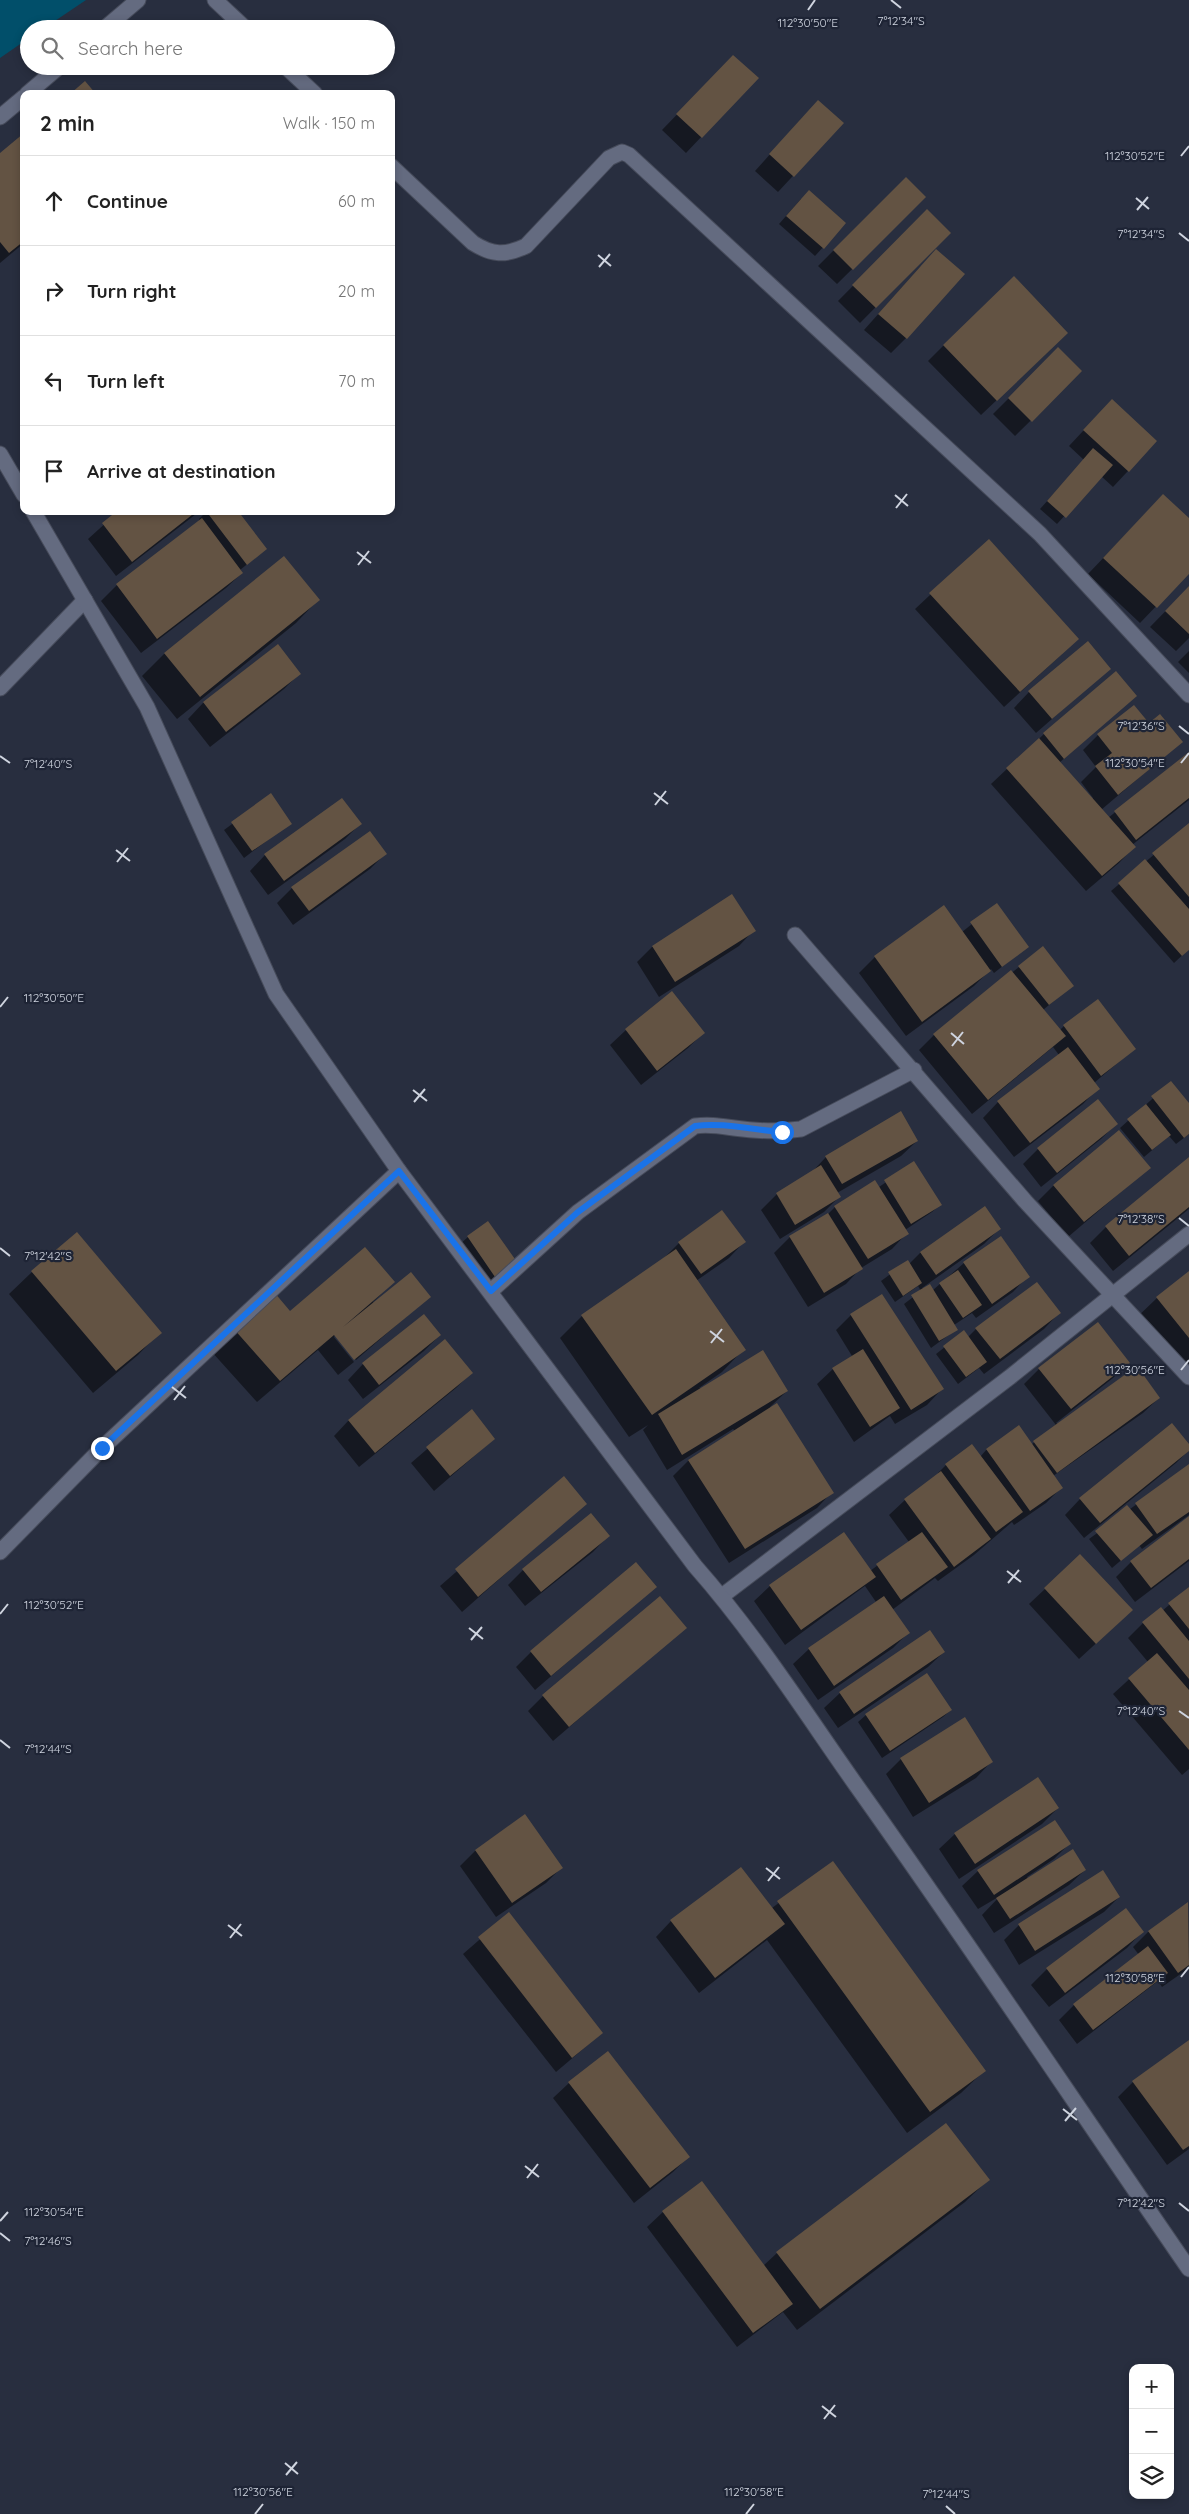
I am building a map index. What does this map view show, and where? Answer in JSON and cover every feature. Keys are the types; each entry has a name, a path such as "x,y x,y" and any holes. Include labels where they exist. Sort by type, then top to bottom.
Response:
{"street":[{"path":"115,20 138,0"},
{"path":"215,0 236,20"},
{"path":"32,90 49,75"},
{"path":"294,75 310,90"},
{"path":"0,117 20,100"},
{"path":"395,170 473,243 485,251 499,254 513,252 526,246 609,158 622,152 629,155 1040,534 1189,695"},
{"path":"0,454 20,488"},
{"path":"35,515 147,707 276,994 399,1171 696,1566 722,1596 918,1872 1189,2269"},
{"path":"0,688 85,600"},
{"path":"795,935 914,1070 1025,1201 1189,1377"},
{"path":"491,1291 578,1212 695,1126 712,1124 782,1132 801,1129 914,1070"},
{"path":"0,1552 102,1448 399,1171"},
{"path":"722,1596 1010,1378 1189,1234"}],"water":[{"path":"0,0 86,0 56,20 20,20 20,44 0,58"}],"building":[{"path":"733,55 759,78 702,138 676,114"},
{"path":"85,81 93,90 75,90"},
{"path":"818,100 844,123 794,177 769,154"},
{"path":"20,136 20,244 9,253 0,242 0,153"},
{"path":"906,177 926,197 853,270 833,250"},
{"path":"809,190 846,223 824,249 786,216"},
{"path":"927,209 951,233 876,308 852,285"},
{"path":"936,249 965,274 907,339 878,314"},
{"path":"1014,276 1068,333 997,401 943,345"},
{"path":"1058,347 1082,371 1032,422 1008,398"},
{"path":"1112,399 1157,441 1129,472 1083,430"},
{"path":"1093,448 1113,465 1066,518 1047,501"},
{"path":"1163,494 1189,518 1189,574 1157,608 1103,558"},
{"path":"112,515 192,515 132,562 102,523"},
{"path":"209,515 241,515 267,549 247,565"},
{"path":"202,518 243,573 157,639 116,584"},
{"path":"989,539 1079,639 1020,692 929,593"},
{"path":"284,556 320,600 200,697 164,653"},
{"path":"1189,586 1189,634 1165,611"},
{"path":"1088,641 1111,669 1052,719 1028,691"},
{"path":"278,644 301,674 226,732 203,702"},
{"path":"1116,671 1137,696 1064,759 1043,733"},
{"path":"1134,705 1149,723 1160,714 1183,742 1118,795 1095,766 1112,753 1097,734"},
{"path":"1039,738 1136,847 1102,876 1006,768"},
{"path":"1189,752 1189,798 1136,840 1114,811"},
{"path":"271,793 292,824 252,851 231,822"},
{"path":"342,798 362,824 284,881 264,854"},
{"path":"1189,823 1189,897 1152,853"},
{"path":"370,831 387,854 309,911 291,887"},
{"path":"1145,859 1189,909 1189,950 1182,956 1118,883"},
{"path":"732,894 756,931 675,982 652,946"},
{"path":"997,903 1029,947 1002,967 970,922"},
{"path":"944,905 991,971 922,1022 874,956"},
{"path":"1043,946 1074,986 1049,1005 1018,966"},
{"path":"1011,970 1066,1036 988,1100 933,1034"},
{"path":"672,991 705,1033 657,1071 625,1029"},
{"path":"1098,999 1136,1049 1101,1076 1063,1025"},
{"path":"1068,1047 1100,1089 1030,1143 997,1101"},
{"path":"1171,1081 1189,1103 1189,1134 1184,1138 1151,1096"},
{"path":"1098,1099 1118,1124 1057,1173 1037,1148"},
{"path":"1146,1104 1171,1135 1152,1150 1127,1119"},
{"path":"901,1111 918,1141 842,1184 825,1156"},
{"path":"1119,1130 1151,1168 1084,1222 1053,1185"},
{"path":"1189,1157 1189,1207 1129,1256 1105,1226"},
{"path":"914,1161 942,1205 911,1224 884,1180"},
{"path":"821,1165 841,1197 795,1225 776,1193"},
{"path":"875,1180 909,1234 868,1259 834,1206"},
{"path":"985,1206 1001,1229 936,1275 920,1252"},
{"path":"722,1210 746,1242 701,1274 678,1242"},
{"path":"828,1213 863,1269 824,1293 789,1236"},
{"path":"488,1221 517,1262 495,1277 467,1236"},
{"path":"77,1232 162,1333 116,1371 31,1271"},
{"path":"1001,1236 1030,1277 992,1304 963,1262"},
{"path":"365,1247 395,1282 343,1327 411,1272 431,1297 354,1360 334,1335 280,1381 233,1328 274,1292 290,1311"},
{"path":"676,1249 746,1350 652,1415 581,1315"},
{"path":"908,1260 922,1283 903,1296 888,1272"},
{"path":"958,1270 982,1305 963,1318 939,1283"},
{"path":"1189,1271 1189,1338 1156,1297"},
{"path":"1037,1282 1061,1313 1000,1359 975,1328"},
{"path":"930,1284 958,1330 939,1341 911,1295"},
{"path":"882,1294 944,1389 911,1410 850,1314"},
{"path":"424,1314 441,1335 379,1385 362,1363"},
{"path":"1098,1322 1130,1363 1071,1409 1038,1368"},
{"path":"964,1330 987,1362 966,1377 943,1346"},
{"path":"445,1339 473,1373 375,1453 348,1420"},
{"path":"863,1349 900,1408 870,1427 832,1368"},
{"path":"763,1350 788,1391 682,1455 658,1414"},
{"path":"1137,1366 1160,1398 1057,1473 1033,1441"},
{"path":"777,1403 834,1493 745,1549 688,1460"},
{"path":"472,1409 495,1439 450,1476 426,1447"},
{"path":"1172,1423 1189,1444 1189,1451 1100,1523 1079,1498"},
{"path":"1019,1425 1063,1488 1030,1511 986,1449"},
{"path":"972,1444 1023,1512 996,1532 945,1464"},
{"path":"1189,1464 1189,1512 1157,1534 1135,1503"},
{"path":"941,1471 991,1539 954,1567 904,1499"},
{"path":"564,1476 587,1504 478,1597 455,1569"},
{"path":"1127,1505 1153,1535 1121,1561 1095,1531"},
{"path":"591,1513 610,1536 541,1592 522,1569"},
{"path":"1189,1516 1189,1559 1151,1588 1130,1561"},
{"path":"844,1532 876,1577 801,1630 769,1585"},
{"path":"922,1532 948,1567 901,1600 876,1564"},
{"path":"1080,1554 1133,1610 1096,1644 1044,1588"},
{"path":"636,1562 657,1587 551,1676 530,1651"},
{"path":"1189,1587 1189,1629 1168,1603"},
{"path":"660,1596 687,1628 569,1727 542,1695"},
{"path":"884,1596 910,1633 834,1686 808,1648"},
{"path":"1161,1607 1189,1641 1189,1679 1142,1622"},
{"path":"930,1630 945,1652 854,1714 839,1692"},
{"path":"1157,1653 1189,1690 1189,1750 1128,1678"},
{"path":"927,1673 952,1710 890,1751 865,1714"},
{"path":"965,1717 993,1762 929,1803 900,1758"},
{"path":"1038,1777 1059,1808 975,1864 954,1833"},
{"path":"525,1814 563,1868 512,1903 475,1850"},
{"path":"1055,1820 1071,1844 994,1895 977,1870"},
{"path":"1073,1849 1086,1870 1010,1919 996,1898"},
{"path":"833,1861 986,2071 930,2112 777,1901"},
{"path":"741,1867 785,1924 715,1978 670,1920"},
{"path":"1103,1870 1120,1897 1035,1951 1018,1924"},
{"path":"1188,1902 1189,1965 1178,1973 1148,1931"},
{"path":"1126,1908 1144,1932 1065,1993 1046,1968"},
{"path":"509,1912 603,2033 572,2058 478,1937"},
{"path":"1148,1946 1168,1973 1093,2030 1073,2004"},
{"path":"1189,2040 1189,2146 1183,2150 1132,2081"},
{"path":"608,2051 690,2157 650,2188 568,2082"},
{"path":"946,2123 990,2180 820,2309 776,2252"},
{"path":"702,2181 793,2304 753,2333 662,2211"}],"route":[{"path":"102,1448 399,1171 491,1291 578,1212 695,1126 712,1124 782,1132"}]}
